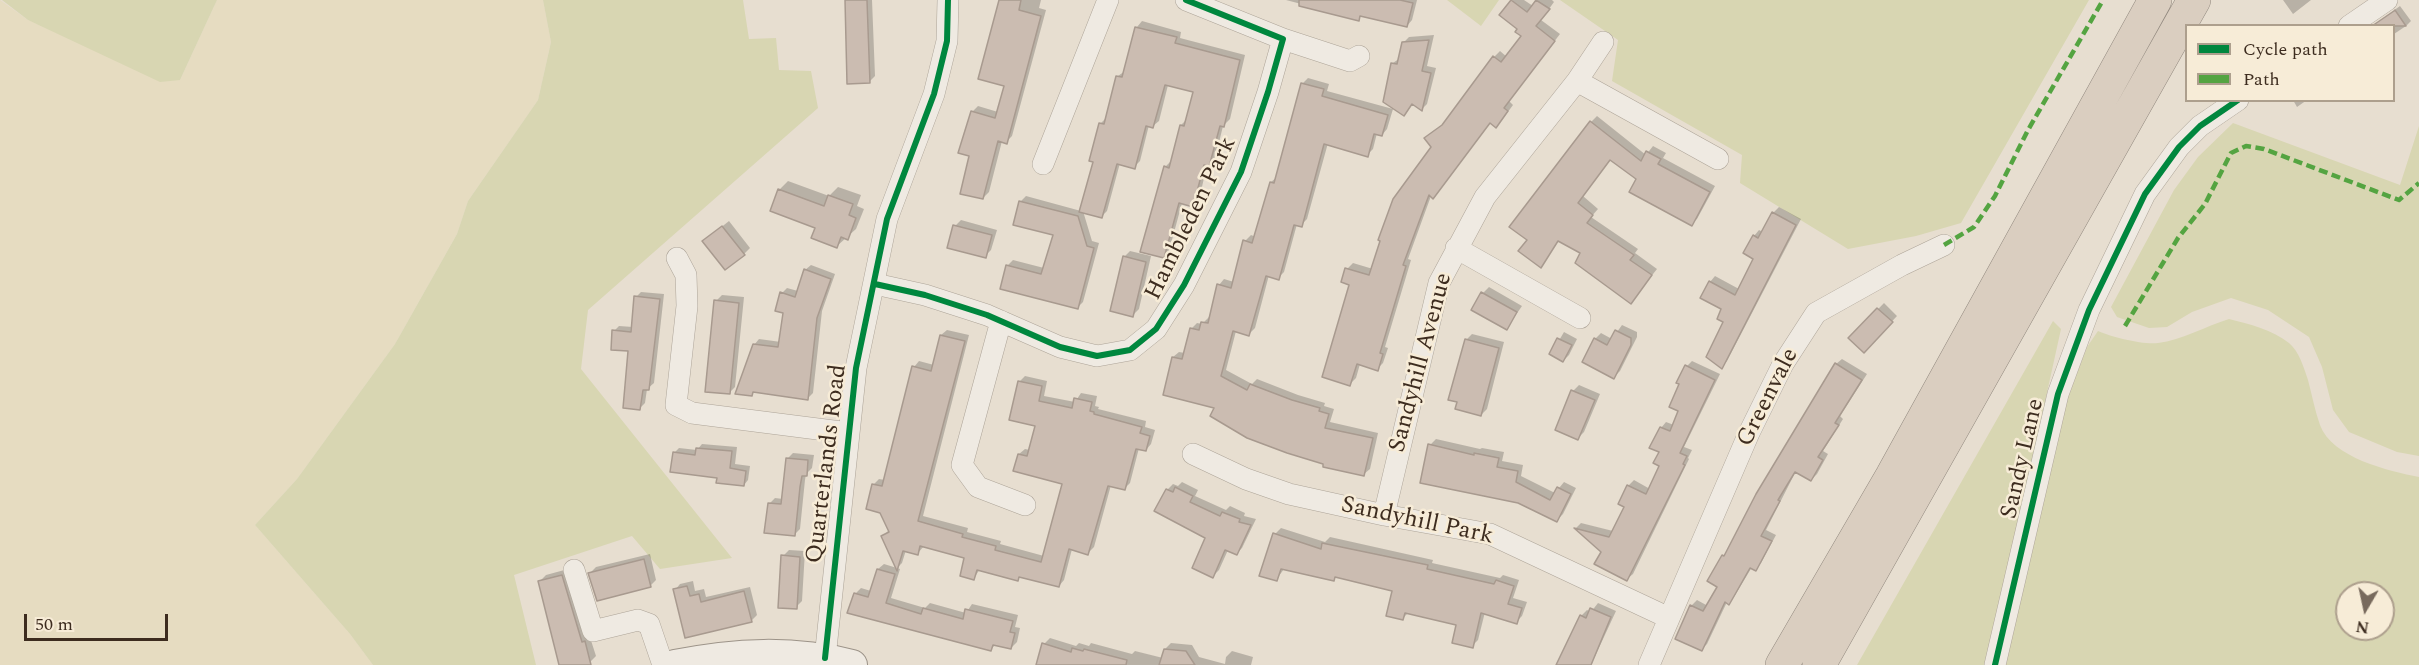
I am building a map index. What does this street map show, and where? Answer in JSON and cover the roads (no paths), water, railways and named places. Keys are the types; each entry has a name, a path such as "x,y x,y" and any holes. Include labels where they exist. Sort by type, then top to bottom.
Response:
{"highway":[{"path":"2116,70 2149,0"},
{"path":"1782,665 1892,476 2155,0"},
{"path":"1819,665 2194,0"}],"main road":[{"path":"675,665 747,654 838,661"}],"street":[{"name":"Quarterlands Road","path":"838,661 849,433 856,368 887,219 934,94 947,41 948,0"},
{"path":"1043,164 1108,0"},
{"path":"1186,0 1283,39 1350,61 1359,56"},
{"path":"2352,24 2387,0"},
{"name":"Hambleden Park","path":"875,284 925,295 1000,321 1060,347 1097,356 1131,350 1156,328 1184,285 1241,172 1283,39"},
{"name":"Sandyhill Avenue","path":"1384,515 1439,283 1456,248 1501,175 1577,81 1603,42"},
{"path":"1577,81 1718,159"},
{"name":"Sandy Lane","path":"1995,665 2058,394 2089,310 2145,194 2179,147 2200,126 2235,102"},
{"name":"Greenvale","path":"1649,665 1749,434 1783,364 1816,313 1902,265 1944,245"},
{"path":"1456,248 1580,318"},
{"path":"677,258 686,275 687,306 676,405 692,413 849,433"},
{"path":"1000,321 963,465 978,487 1025,506"},
{"name":"Sandyhill Park","path":"1193,454 1289,494 1384,515 1490,534 1669,618"},
{"path":"574,570 593,631 638,620 649,624 663,665"}]}
